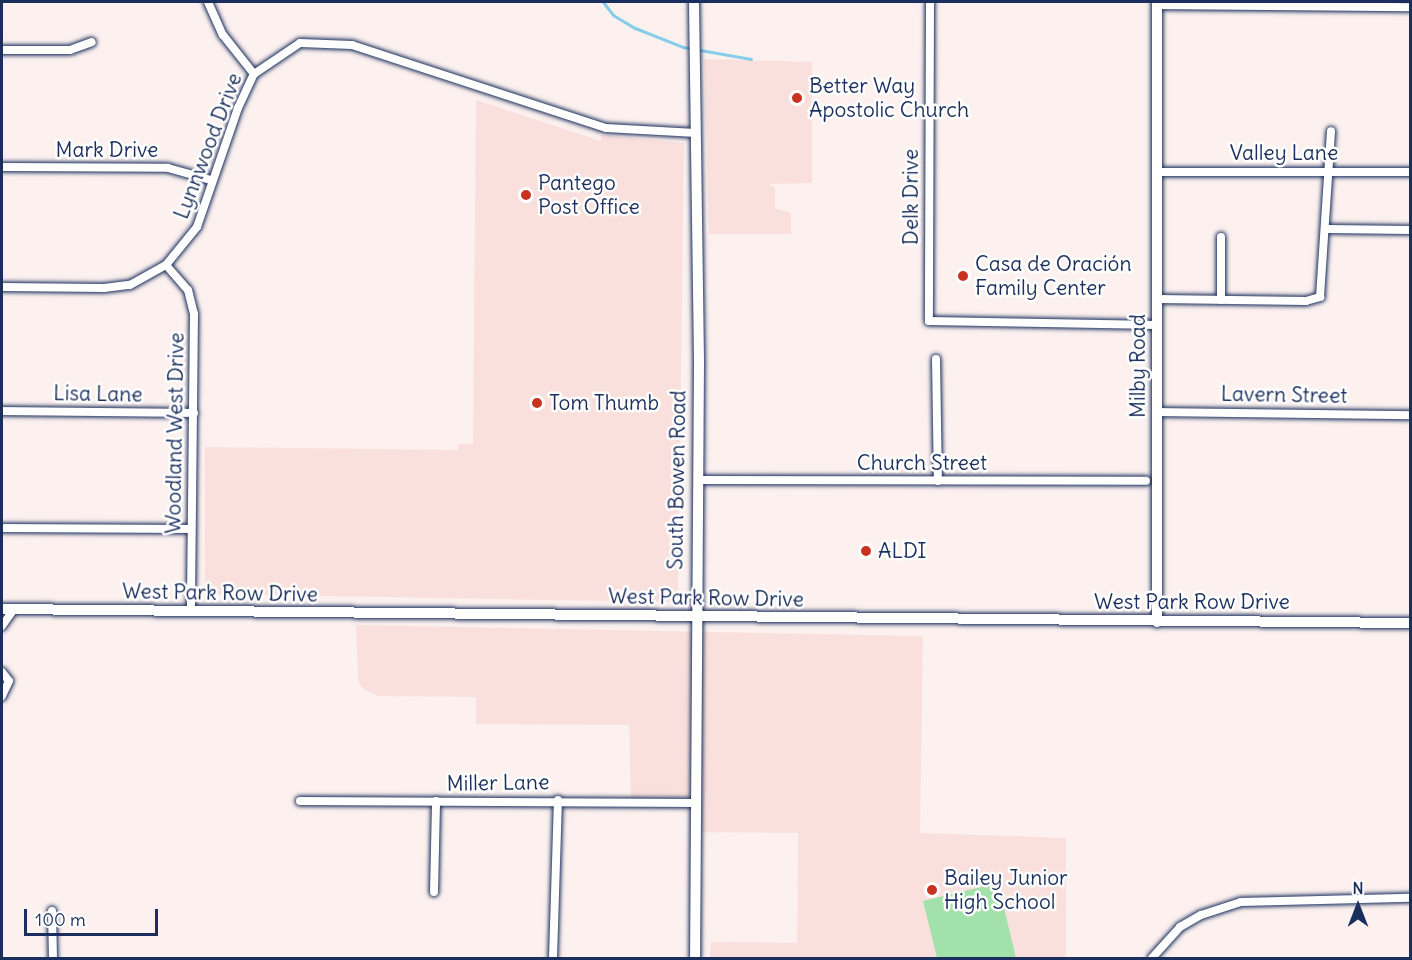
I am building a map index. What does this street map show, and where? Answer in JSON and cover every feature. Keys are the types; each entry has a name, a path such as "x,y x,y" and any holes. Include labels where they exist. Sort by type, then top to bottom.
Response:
{"main road":[{"name":"South Bowen Road","path":"694,2 698,480 695,617 695,958"},
{"name":"Milby Road","path":"1157,3 1157,622"},
{"name":"West Park Row Drive","path":"2,609 1410,624"}],"street":[{"path":"208,2 223,35 254,74"},
{"name":"Delk Drive","path":"930,2 929,321 1158,325"},
{"path":"1157,3 1410,7"},
{"path":"2,50 70,50 92,42"},
{"name":"Lynnwood Drive","path":"2,287 104,288 130,285 166,265 197,227 211,180 254,74 300,43 352,45 573,120 628,132 696,133"},
{"path":"1158,299 1318,298 1327,229 1331,131"},
{"name":"Mark Drive","path":"2,167 168,168 211,180"},
{"name":"Valley Lane","path":"1158,172 1410,172"},
{"path":"1327,229 1410,230"},
{"path":"1221,237 1221,300"},
{"name":"Woodland West Drive","path":"166,265 192,299 194,412 191,612"},
{"path":"936,359 938,481"},
{"name":"Lisa Lane","path":"2,411 194,412"},
{"name":"Lavern Street","path":"1158,412 1410,415"},
{"name":"Church Street","path":"698,480 1146,482"},
{"path":"2,528 191,530"},
{"path":"2,626 13,610"},
{"path":"2,672 9,686 2,696"},
{"path":"554,958 558,800"},
{"name":"Miller Lane","path":"300,801 558,800 696,803"},
{"path":"434,892 436,801"},
{"path":"1152,958 1180,927 1241,902 1410,898"},
{"path":"52,911 53,958"}],"shaded area":[{"path":"704,59 812,62 812,183 769,184 775,188 775,208 791,213 791,234 709,234"},
{"path":"476,100 601,141 602,135 684,143 678,596 672,602 205,594 205,447 458,450 458,444 473,444"},
{"path":"356,625 923,636 920,833 1066,838 1066,958 710,958 711,942 797,943 798,833 701,832 702,797 631,798 629,725 476,724 476,697 379,696 363,689 358,680"}],"green space":[{"path":"998,883 1016,958 937,958 923,901"}],"waterway":[{"path":"603,2 613,15 635,28 683,47 751,59"}],"place":[{"name":"Better Way Apostolic Church","path":"797,98"},
{"name":"Pantego Post Office","path":"526,195"},
{"name":"Casa de Oración Family Center","path":"963,276"},
{"name":"Tom Thumb","path":"537,403"},
{"name":"ALDI","path":"866,551"},
{"name":"Bailey Junior High School","path":"932,890"}]}
